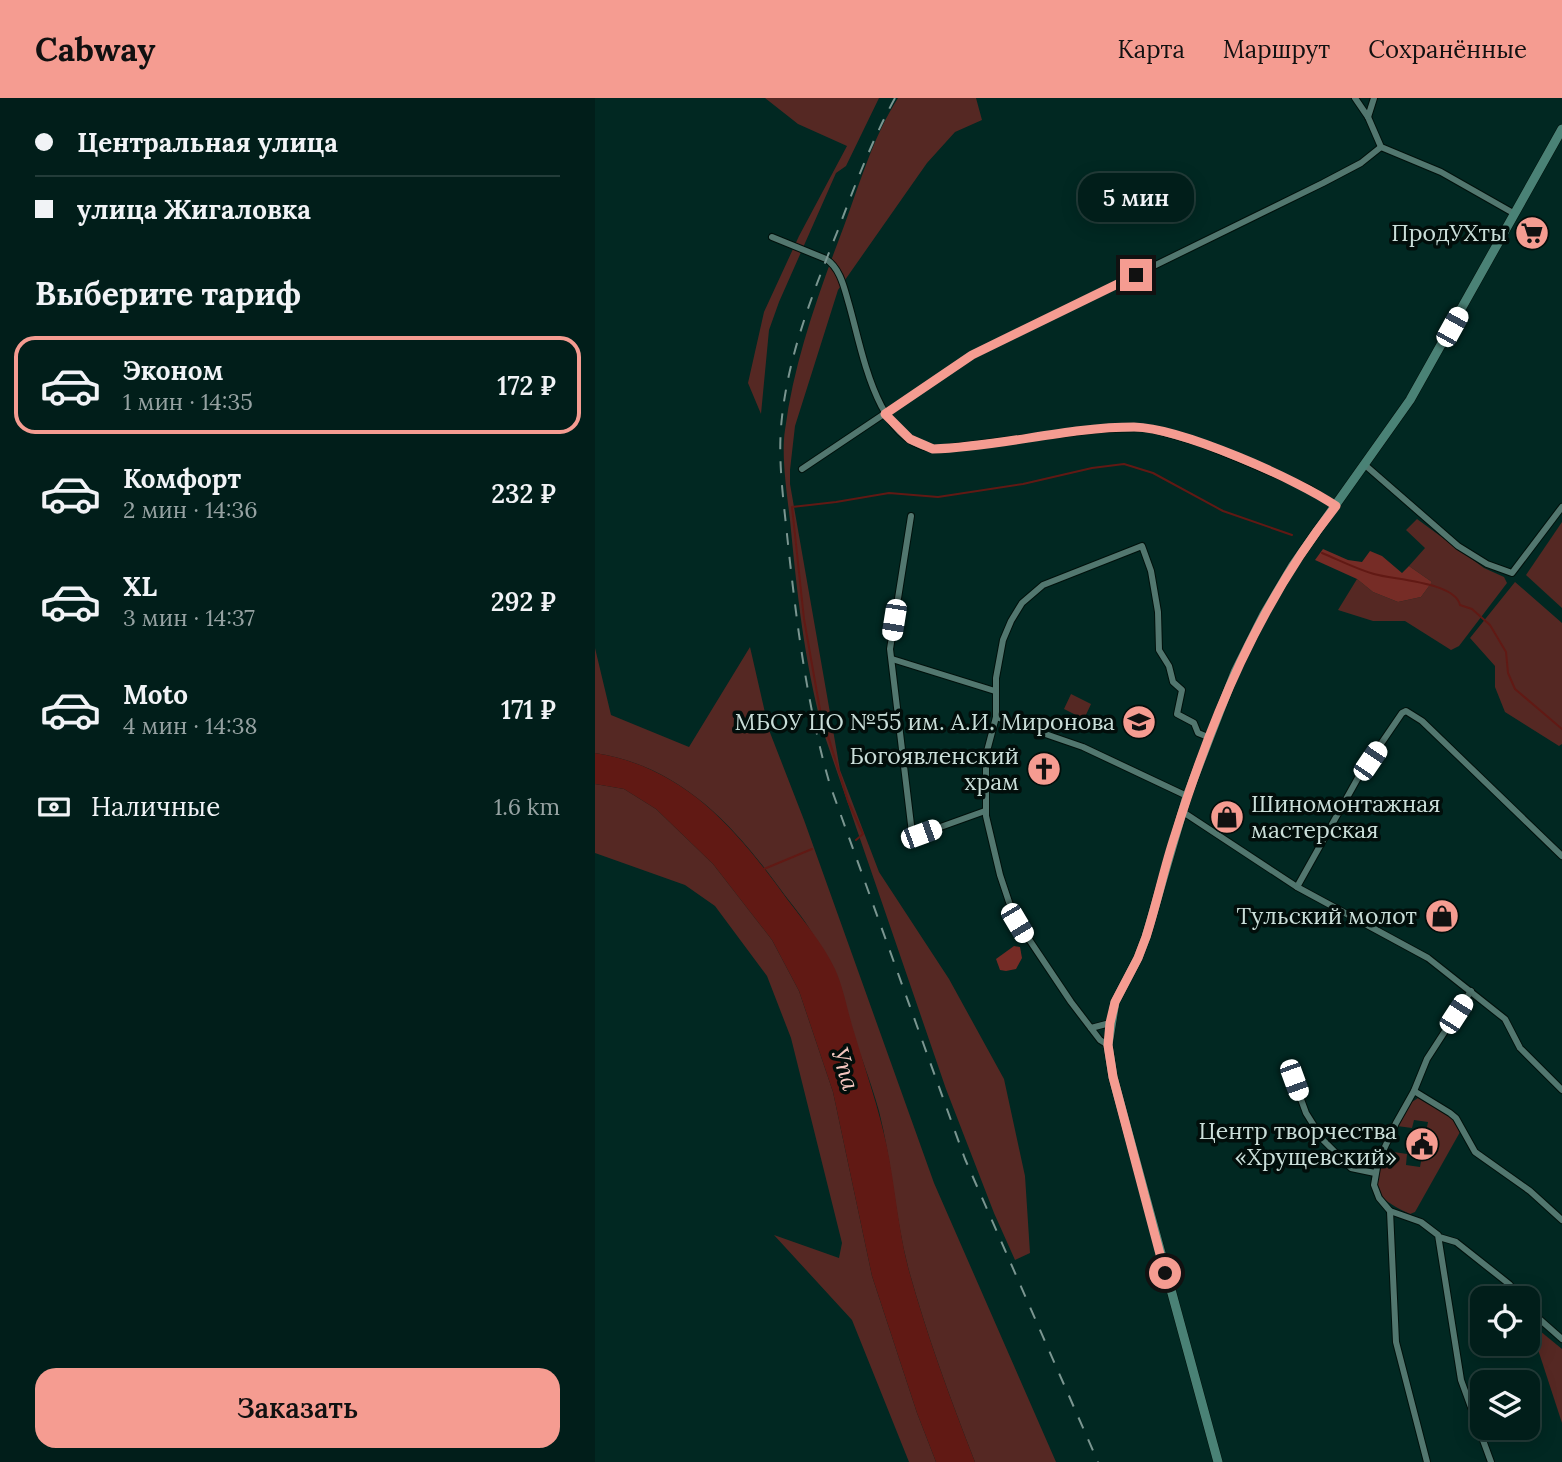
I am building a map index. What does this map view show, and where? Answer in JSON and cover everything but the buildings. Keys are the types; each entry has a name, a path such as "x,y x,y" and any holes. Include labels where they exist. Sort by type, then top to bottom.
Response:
{"main road":[{"path":"1218,1462 1113,1077 1108,1045 1115,1002 1146,937 1187,796 1235,672 1293,565 1410,400 1562,129"}],"street":[{"path":"1355,98 1368,117 1381,147 1441,172 1515,214"},
{"path":"1368,117 1374,98"},
{"path":"802,469 972,355 1323,184 1360,163 1381,147"},
{"path":"772,237 826,259 834,266 845,289 875,393 885,414 910,439 933,449 1101,429 1153,429 1200,443 1265,470 1310,489 1336,506"},
{"path":"1365,466 1458,546 1487,565 1512,573 1562,507"},
{"path":"911,516 890,644 912,831 915,836 985,811"},
{"path":"1108,1045 1091,1028 1015,920 1000,875 985,811 986,755 996,717 995,691 1008,626 1025,600 1043,585 1142,546 1151,571 1158,612 1159,649 1170,668 1173,682 1182,690 1177,714 1194,723 1198,733 1208,737"},
{"path":"892,659 995,691"},
{"path":"1297,887 1359,776 1406,710 1422,722 1562,856"},
{"path":"996,717 1083,747 1187,796"},
{"path":"1183,812 1297,887 1411,947 1471,991 1505,1019 1520,1048 1562,1090"},
{"path":"1471,991 1427,1059 1414,1091 1396,1123 1375,1173 1374,1182 1377,1195 1390,1211 1421,1222 1439,1237 1461,1380 1491,1462"},
{"path":"1091,1028 1110,1023"},
{"path":"1294,1080 1306,1113 1323,1140 1351,1168 1375,1173"},
{"path":"1414,1091 1456,1118 1475,1152 1530,1191 1562,1220"},
{"path":"1390,1211 1395,1337 1427,1462"},
{"path":"1439,1237 1456,1242 1512,1286"},
{"path":"1540,1320 1562,1339"}],"shaded area":[{"path":"765,98 879,98 846,166 836,173 779,302 769,330 761,414 748,383 764,312 799,236 847,146 798,124"},
{"path":"898,98 976,98 982,120 955,132 927,163 838,290 795,426 790,484 840,770 879,872 949,979 1004,1079 1025,1176 1030,1253 1015,1260 946,1089 823,731 802,626 786,487 785,430 801,352 868,160 881,128"},
{"path":"1417,519 1484,568 1504,577 1507,583 1459,646 1451,650 1405,621 1373,621 1338,610 1357,579 1373,592 1398,602 1421,597 1432,582 1409,566 1425,548 1406,530"},
{"path":"1562,522 1562,608 1526,575"},
{"path":"1323,549 1348,560 1362,562 1370,551 1382,556 1402,573 1409,566 1432,582 1421,597 1398,602 1373,592 1357,579 1315,560"},
{"path":"1515,582 1562,623 1562,744 1559,746 1505,712 1495,687 1495,666 1470,638"},
{"path":"750,647 769,730 934,1183 1056,1462 975,1462 939,1365 908,1267 879,1111 858,1048 809,927 744,843 702,802 653,771 625,760 595,753 595,648 611,715 689,747"},
{"path":"1071,694 1091,704 1084,719 1064,709"},
{"path":"595,784 624,789 656,809 713,864 772,940 799,991 833,1092 872,1276 936,1462 909,1462 852,1320 774,1235 839,1258 842,1243 791,1038 767,976 715,906 685,885 595,853"},
{"path":"1014,946 1020,947 1022,958 1016,969 1000,970 996,959"},
{"path":"1418,1098 1451,1117 1460,1132 1415,1212 1410,1214 1388,1202 1382,1196 1378,1183 1387,1151 1407,1154 1406,1165 1420,1167 1422,1156 1430,1157 1433,1134 1426,1132 1428,1122 1414,1120 1412,1128 1397,1126 1412,1102"},
{"path":"1540,1331 1562,1349 1562,1423 1540,1356"}],"water":[{"name":"Упа","path":"595,753 627,760 656,772 706,805 749,849 768,873 813,933 835,969 880,1119 915,1292 975,1462 936,1462 872,1276 833,1092 799,991 772,940 713,864 656,809 624,789 595,784"}],"waterway":[{"path":"856,840 863,834 848,801 820,710 804,619 792,507 889,493 938,497 1124,464 1153,473 1223,511 1292,535"},
{"path":"1322,553 1374,574 1423,583 1456,597 1460,605 1472,609 1490,625 1506,652 1508,673 1515,689 1562,729"},
{"path":"764,869 812,849"}],"railway":[{"path":"895,98 864,163 820,275 796,345 785,393 781,465 799,635 815,726 830,785 965,1159 1098,1462"}],"place":[{"name":"ПродУХты","path":"1532,233"},
{"name":"МБОУ ЦО №55 им. А.И. Миронова","path":"1139,722"},
{"name":"Богоявленский храм","path":"1044,769"},
{"name":"Шиномонтажная мастерская","path":"1227,817"},
{"name":"Тульский молот","path":"1442,916"},
{"name":"Центр творчества «Хрущевский»","path":"1422,1144"}],"route":[{"path":"1136,275 972,355 885,414 910,439 933,449 1101,429 1153,429 1200,443 1265,470 1310,489 1336,506 1286,576 1235,672 1187,796 1146,937 1115,1002 1110,1023 1108,1045 1113,1077 1165,1273"}]}
